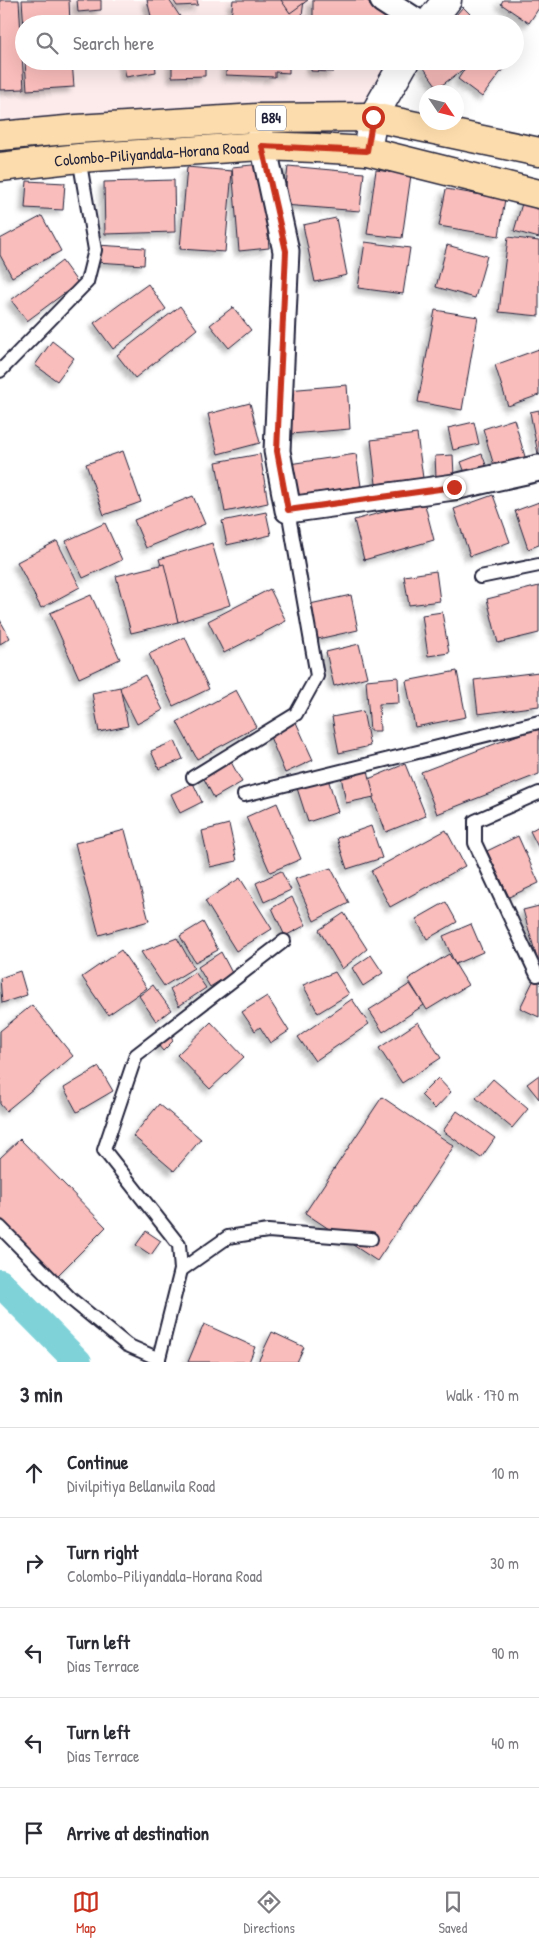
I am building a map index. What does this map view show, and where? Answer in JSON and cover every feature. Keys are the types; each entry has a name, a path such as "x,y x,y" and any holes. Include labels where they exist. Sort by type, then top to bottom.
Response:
{"main road":[{"name":"Colombo-Piliyandala-Horana Road","path":"0,136 76,129 257,118 373,117 539,152"},
{"name":"Colombo-Piliyandala-Horana Road","path":"0,167 79,158 262,146 367,151 539,194"}],"street":[{"path":"383,0 406,15"},
{"path":"435,15 447,0"},
{"path":"367,151 373,117 400,70"},
{"path":"257,118 286,251 277,451 288,510 454,487 539,468"}],"lane":[{"path":"0,372 87,282 94,250 79,158"},
{"path":"194,777 296,714 317,676 288,510"},
{"path":"480,577 539,565"},
{"path":"244,795 539,722"},
{"path":"536,975 475,843 475,821 539,793"},
{"path":"0,1227 72,1300 127,1345 158,1360 181,1270 179,1245 104,1150 136,1055 284,941"},
{"path":"181,1270 228,1237 268,1230 371,1239"}],"shaded area":[{"path":"0,0 383,0 406,15 15,15 15,70 400,70 375,112 0,125"}],"building":[{"path":"0,0 19,0 20,15 15,15 15,70 23,70 24,89 0,90"},
{"path":"22,0 69,0 70,15 23,15"},
{"path":"77,0 101,0 101,10 78,12"},
{"path":"147,0 169,0 179,15 151,15"},
{"path":"173,0 197,0 198,5 177,6"},
{"path":"233,0 304,0 302,15 231,15"},
{"path":"281,0 308,0 290,13"},
{"path":"313,0 366,0 388,15 313,15"},
{"path":"503,0 539,0 539,8 529,23 524,20 524,15 517,15 501,4"},
{"path":"463,7 471,15 456,15"},
{"path":"26,70 73,70 74,87 27,90"},
{"path":"125,70 156,70 156,72 126,77"},
{"path":"172,70 205,70 205,76 172,77"},
{"path":"226,70 289,70 289,73 275,72 275,77 226,75"},
{"path":"311,70 333,70 333,72"},
{"path":"425,70 462,70 442,85 436,85"},
{"path":"464,70 502,70 482,97 458,79"},
{"path":"262,164 269,248 239,251 232,167"},
{"path":"288,166 364,173 360,211 284,205"},
{"path":"187,167 232,171 225,252 180,249"},
{"path":"376,170 411,175 402,238 367,234"},
{"path":"174,180 175,232 105,234 104,182"},
{"path":"27,181 65,183 63,210 25,208"},
{"path":"446,189 505,199 499,236 439,226"},
{"path":"523,200 539,204 539,238 514,231"},
{"path":"42,216 61,251 12,277 0,255 0,239"},
{"path":"336,218 347,275 315,282 303,225"},
{"path":"508,237 539,241 539,316 499,312"},
{"path":"365,242 410,248 403,294 358,288"},
{"path":"97,245 145,248 144,265 96,262"},
{"path":"447,245 487,256 475,298 436,287"},
{"path":"62,261 78,283 27,321 11,300"},
{"path":"148,284 166,309 113,349 94,323"},
{"path":"180,306 197,329 135,378 117,355"},
{"path":"233,307 251,330 229,348 210,325"},
{"path":"435,310 478,317 462,410 418,402"},
{"path":"52,341 74,358 57,381 35,365"},
{"path":"539,349 539,395 508,406 495,365"},
{"path":"347,385 350,429 291,434 287,390"},
{"path":"250,403 260,443 218,454 208,414"},
{"path":"539,410 539,454 538,454 530,412"},
{"path":"514,419 526,460 495,469 483,429"},
{"path":"474,422 479,444 453,450 448,428"},
{"path":"417,434 423,478 376,484 371,440"},
{"path":"123,451 141,502 104,515 86,464"},
{"path":"260,454 268,503 225,512 216,462"},
{"path":"356,454 361,486 293,496 289,464"},
{"path":"482,454 489,473 468,481 461,462"},
{"path":"453,455 454,476 436,477 435,456"},
{"path":"493,495 510,542 470,556 454,509"},
{"path":"193,496 205,524 146,548 134,520"},
{"path":"424,501 434,540 364,560 354,520"},
{"path":"539,502 539,545 528,549 515,511"},
{"path":"266,512 271,535 227,545 222,521"},
{"path":"105,523 122,560 83,578 66,541"},
{"path":"57,541 80,587 41,608 17,562"},
{"path":"212,543 230,605 178,622 159,559"},
{"path":"164,564 178,622 131,633 116,576"},
{"path":"436,571 440,601 409,605 404,576"},
{"path":"539,586 539,633 498,643 487,599"},
{"path":"270,589 286,621 224,653 208,621"},
{"path":"91,595 120,659 79,678 50,613"},
{"path":"351,595 358,630 318,639 310,604"},
{"path":"442,612 449,653 428,656 422,615"},
{"path":"0,620 10,638 0,644"},
{"path":"185,637 209,689 173,706 149,654"},
{"path":"359,644 367,677 334,686 326,652"},
{"path":"457,671 466,717 415,727 406,681"},
{"path":"539,672 539,706 478,714 474,680"},
{"path":"145,675 163,710 137,724 119,688"},
{"path":"398,677 399,703 379,704 380,731 370,731 366,680"},
{"path":"120,687 128,726 99,732 92,693"},
{"path":"236,690 256,727 197,759 177,722"},
{"path":"363,711 370,746 339,753 332,717"},
{"path":"295,720 313,760 285,773 268,732"},
{"path":"539,727 539,774 437,814 421,772"},
{"path":"175,741 183,759 159,769 151,751"},
{"path":"231,762 242,782 214,798 203,777"},
{"path":"405,764 426,816 386,832 366,780"},
{"path":"368,770 374,797 346,803 341,776"},
{"path":"327,775 338,812 308,822 296,785"},
{"path":"193,783 202,802 180,813 171,794"},
{"path":"277,803 301,859 270,872 246,817"},
{"path":"229,824 237,861 210,867 202,831"},
{"path":"371,826 382,858 347,869 337,838"},
{"path":"539,826 539,849 530,831"},
{"path":"125,830 149,921 99,935 75,843"},
{"path":"446,830 465,866 390,907 371,871"},
{"path":"518,836 539,883 509,897 487,851"},
{"path":"331,868 349,903 314,921 295,879"},
{"path":"281,871 291,890 264,902 256,883"},
{"path":"240,878 272,929 236,951 205,901"},
{"path":"292,897 306,925 285,936 272,908"},
{"path":"446,902 457,922 427,939 416,919"},
{"path":"539,906 539,961 538,962 523,910"},
{"path":"344,913 367,949 342,969 319,930"},
{"path":"203,922 218,950 195,962 180,936"},
{"path":"471,924 483,952 455,964 443,936"},
{"path":"177,938 194,968 164,986 141,952"},
{"path":"121,950 147,988 108,1015 82,977"},
{"path":"221,952 232,973 210,987 198,967"},
{"path":"449,954 468,985 427,1010 408,979"},
{"path":"371,955 383,973 363,986 352,968"},
{"path":"539,969 539,1017 520,1008"},
{"path":"20,971 27,995 2,1003 0,978"},
{"path":"195,972 206,988 179,1006 170,989"},
{"path":"335,972 349,994 318,1013 303,985"},
{"path":"410,984 424,1005 383,1032 369,1010"},
{"path":"153,985 171,1010 156,1021 139,996"},
{"path":"267,996 289,1031 270,1043 260,1027 255,1031 242,1012"},
{"path":"352,999 369,1024 315,1061 298,1037"},
{"path":"32,1005 73,1056 6,1111 0,1104 0,1031"},
{"path":"211,1022 244,1057 210,1089 177,1055"},
{"path":"418,1022 441,1058 402,1083 379,1048"},
{"path":"170,1035 173,1041 163,1051 158,1045"},
{"path":"99,1067 113,1091 77,1112 64,1088"},
{"path":"539,1075 539,1099 527,1084"},
{"path":"438,1078 451,1092 435,1109 421,1095"},
{"path":"493,1079 528,1109 512,1128 476,1098"},
{"path":"382,1097 454,1146 377,1261 305,1213"},
{"path":"159,1104 201,1139 174,1171 133,1136"},
{"path":"457,1111 495,1138 481,1158 443,1131"},
{"path":"20,1139 106,1227 57,1276 0,1218 0,1158"},
{"path":"146,1231 161,1241 151,1255 136,1245"},
{"path":"204,1324 255,1347 249,1362 188,1362"},
{"path":"272,1332 304,1347 297,1362 258,1362"}],"waterway":[{"path":"0,1283 78,1362"}],"route":[{"path":"373,117 367,151 262,146 286,251 277,451 288,510 454,487"}]}
